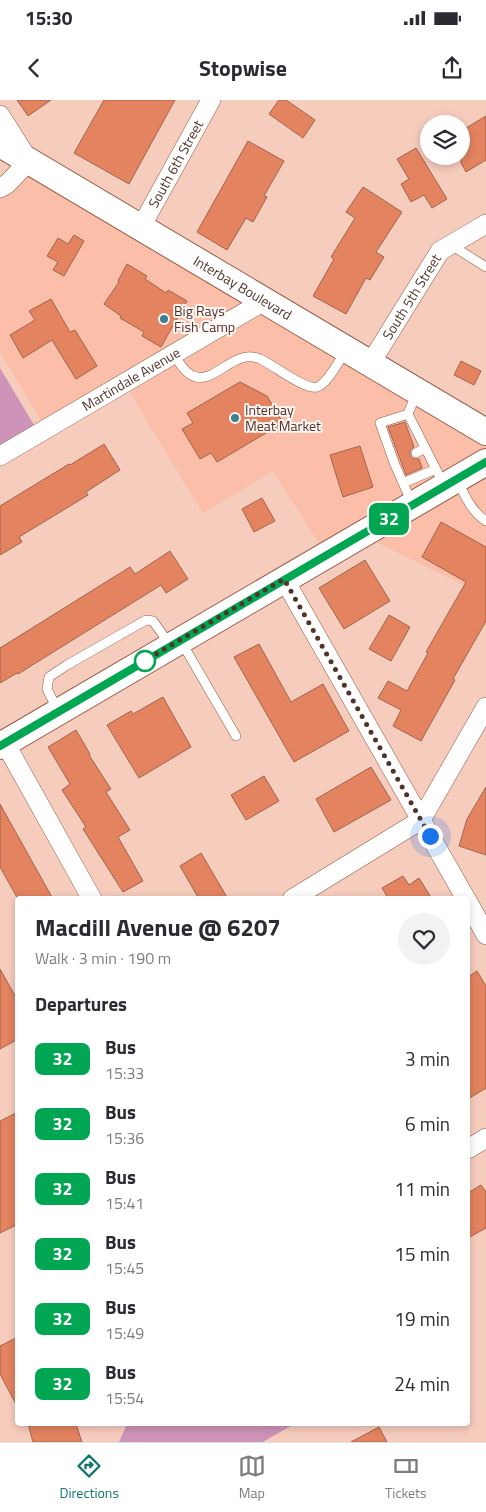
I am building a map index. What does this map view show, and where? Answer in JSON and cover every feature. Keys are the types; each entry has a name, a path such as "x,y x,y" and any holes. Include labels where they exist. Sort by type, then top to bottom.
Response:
{"street":[{"name":"South 6th Street","path":"141,227 211,100"},
{"path":"0,115 29,161 7,184 0,188"},
{"name":"Interbay Boulevard","path":"0,144 370,364 413,403 486,432"},
{"name":"South 5th Street","path":"370,364 440,251 486,224"},
{"name":"Martindale Avenue","path":"0,456 264,300"},
{"path":"90,896 3,744 284,579 408,494 486,462"},
{"path":"284,579 464,896"},
{"path":"297,896 421,820 486,707"},
{"path":"470,906 486,935"},
{"path":"470,1148 486,1138"}],"lane":[{"path":"451,245 486,267"},
{"path":"174,354 186,372 196,378 207,377 239,358 249,355 259,358 308,387 318,387 326,381 346,350"},
{"path":"413,403 412,431 446,478 486,521"},
{"path":"408,494 391,445 380,423 413,403"},
{"path":"416,453 425,448"},
{"path":"58,712 47,689 49,677 146,620 153,621 175,643 236,736"}],"shaded area":[{"path":"29,172 246,301 42,422 0,352 0,197 11,191"},
{"path":"263,311 486,442 486,453 322,548 273,471 203,513 128,390"},
{"path":"0,368 34,425 0,445"},
{"path":"486,472 486,596 370,539"},
{"path":"126,1426 291,1426 263,1442 119,1442"}],"building":[{"path":"17,100 51,100 28,116"},
{"path":"104,100 175,100 129,184 74,153"},
{"path":"279,100 286,100 315,120 303,138 269,114"},
{"path":"486,116 486,160 466,172 462,165 470,165 470,126"},
{"path":"248,141 284,161 264,196 267,197 253,222 246,218 227,250 197,232"},
{"path":"416,148 420,155 420,165 426,165 447,199 432,208 424,195 411,202 401,184 409,179 397,159"},
{"path":"363,187 402,212 376,252 384,257 370,280 366,278 346,314 313,296 334,259 331,257 355,218 346,212"},
{"path":"74,235 84,241 64,276 53,270 58,262 47,256 58,238 68,244"},
{"path":"127,264 147,276 145,279 166,293 168,290 187,301 161,347 142,336 144,332 120,318 121,316 104,304 119,282"},
{"path":"51,299 70,332 75,330 97,366 76,379 52,340 23,358 10,335 35,320 29,311"},
{"path":"461,361 481,371 474,385 454,375"},
{"name":"Interbay Meat Market","path":"240,382 267,396 283,423 217,462 211,453 200,459 182,429 193,423 187,413"},
{"path":"405,422 414,447 410,450 410,456 413,459 419,459 422,468 406,475 388,427"},
{"path":"104,444 120,470 86,492 88,495 19,537 22,542 0,555 0,506"},
{"path":"360,446 373,487 343,497 330,455"},
{"path":"262,498 275,521 254,532 242,509"},
{"path":"441,522 486,547 486,621 421,741 393,726 401,710 378,698 388,681 407,691 428,653 426,652 466,582 422,557"},
{"path":"170,551 188,579 166,593 161,585 18,674 0,683 0,648 130,567 135,574"},
{"path":"365,560 390,601 344,629 319,588"},
{"path":"389,615 410,627 391,661 369,649"},
{"path":"259,644 291,702 323,684 349,731 294,762 234,657"},
{"path":"163,697 191,747 139,778 107,725 131,711 133,714"},
{"path":"76,730 89,755 111,789 106,792 130,830 118,837 143,881 123,892 83,829 86,827 62,790 70,784 48,747"},
{"path":"371,767 391,800 334,832 316,799"},
{"path":"264,776 279,801 246,820 231,795"},
{"path":"486,787 486,855 459,846 467,819"},
{"path":"0,804 51,896 16,896 0,867"},
{"path":"201,853 226,896 197,896 180,866"},
{"path":"403,876 409,885 419,878 430,896 387,896 382,888"},
{"path":"0,969 15,996 15,1041 0,1049"},
{"path":"477,971 486,986 486,1088 470,1098 470,976"},
{"path":"15,1114 15,1226 0,1233 0,1121"},
{"path":"481,1185 486,1192 486,1228 470,1237 470,1192"},
{"path":"15,1338 15,1402 0,1374 0,1346"},
{"path":"29,1426 77,1426 82,1442 33,1442"},
{"path":"379,1427 387,1442 351,1442"}],"bus line":[{"name":"32","path":"0,746 486,462"}],"place":[{"name":"Big Rays Fish Camp","path":"164,319"},
{"name":"Interbay Meat Market","path":"235,418"}],"route":[{"path":"145,661 139,664 284,579 430,836"}]}
